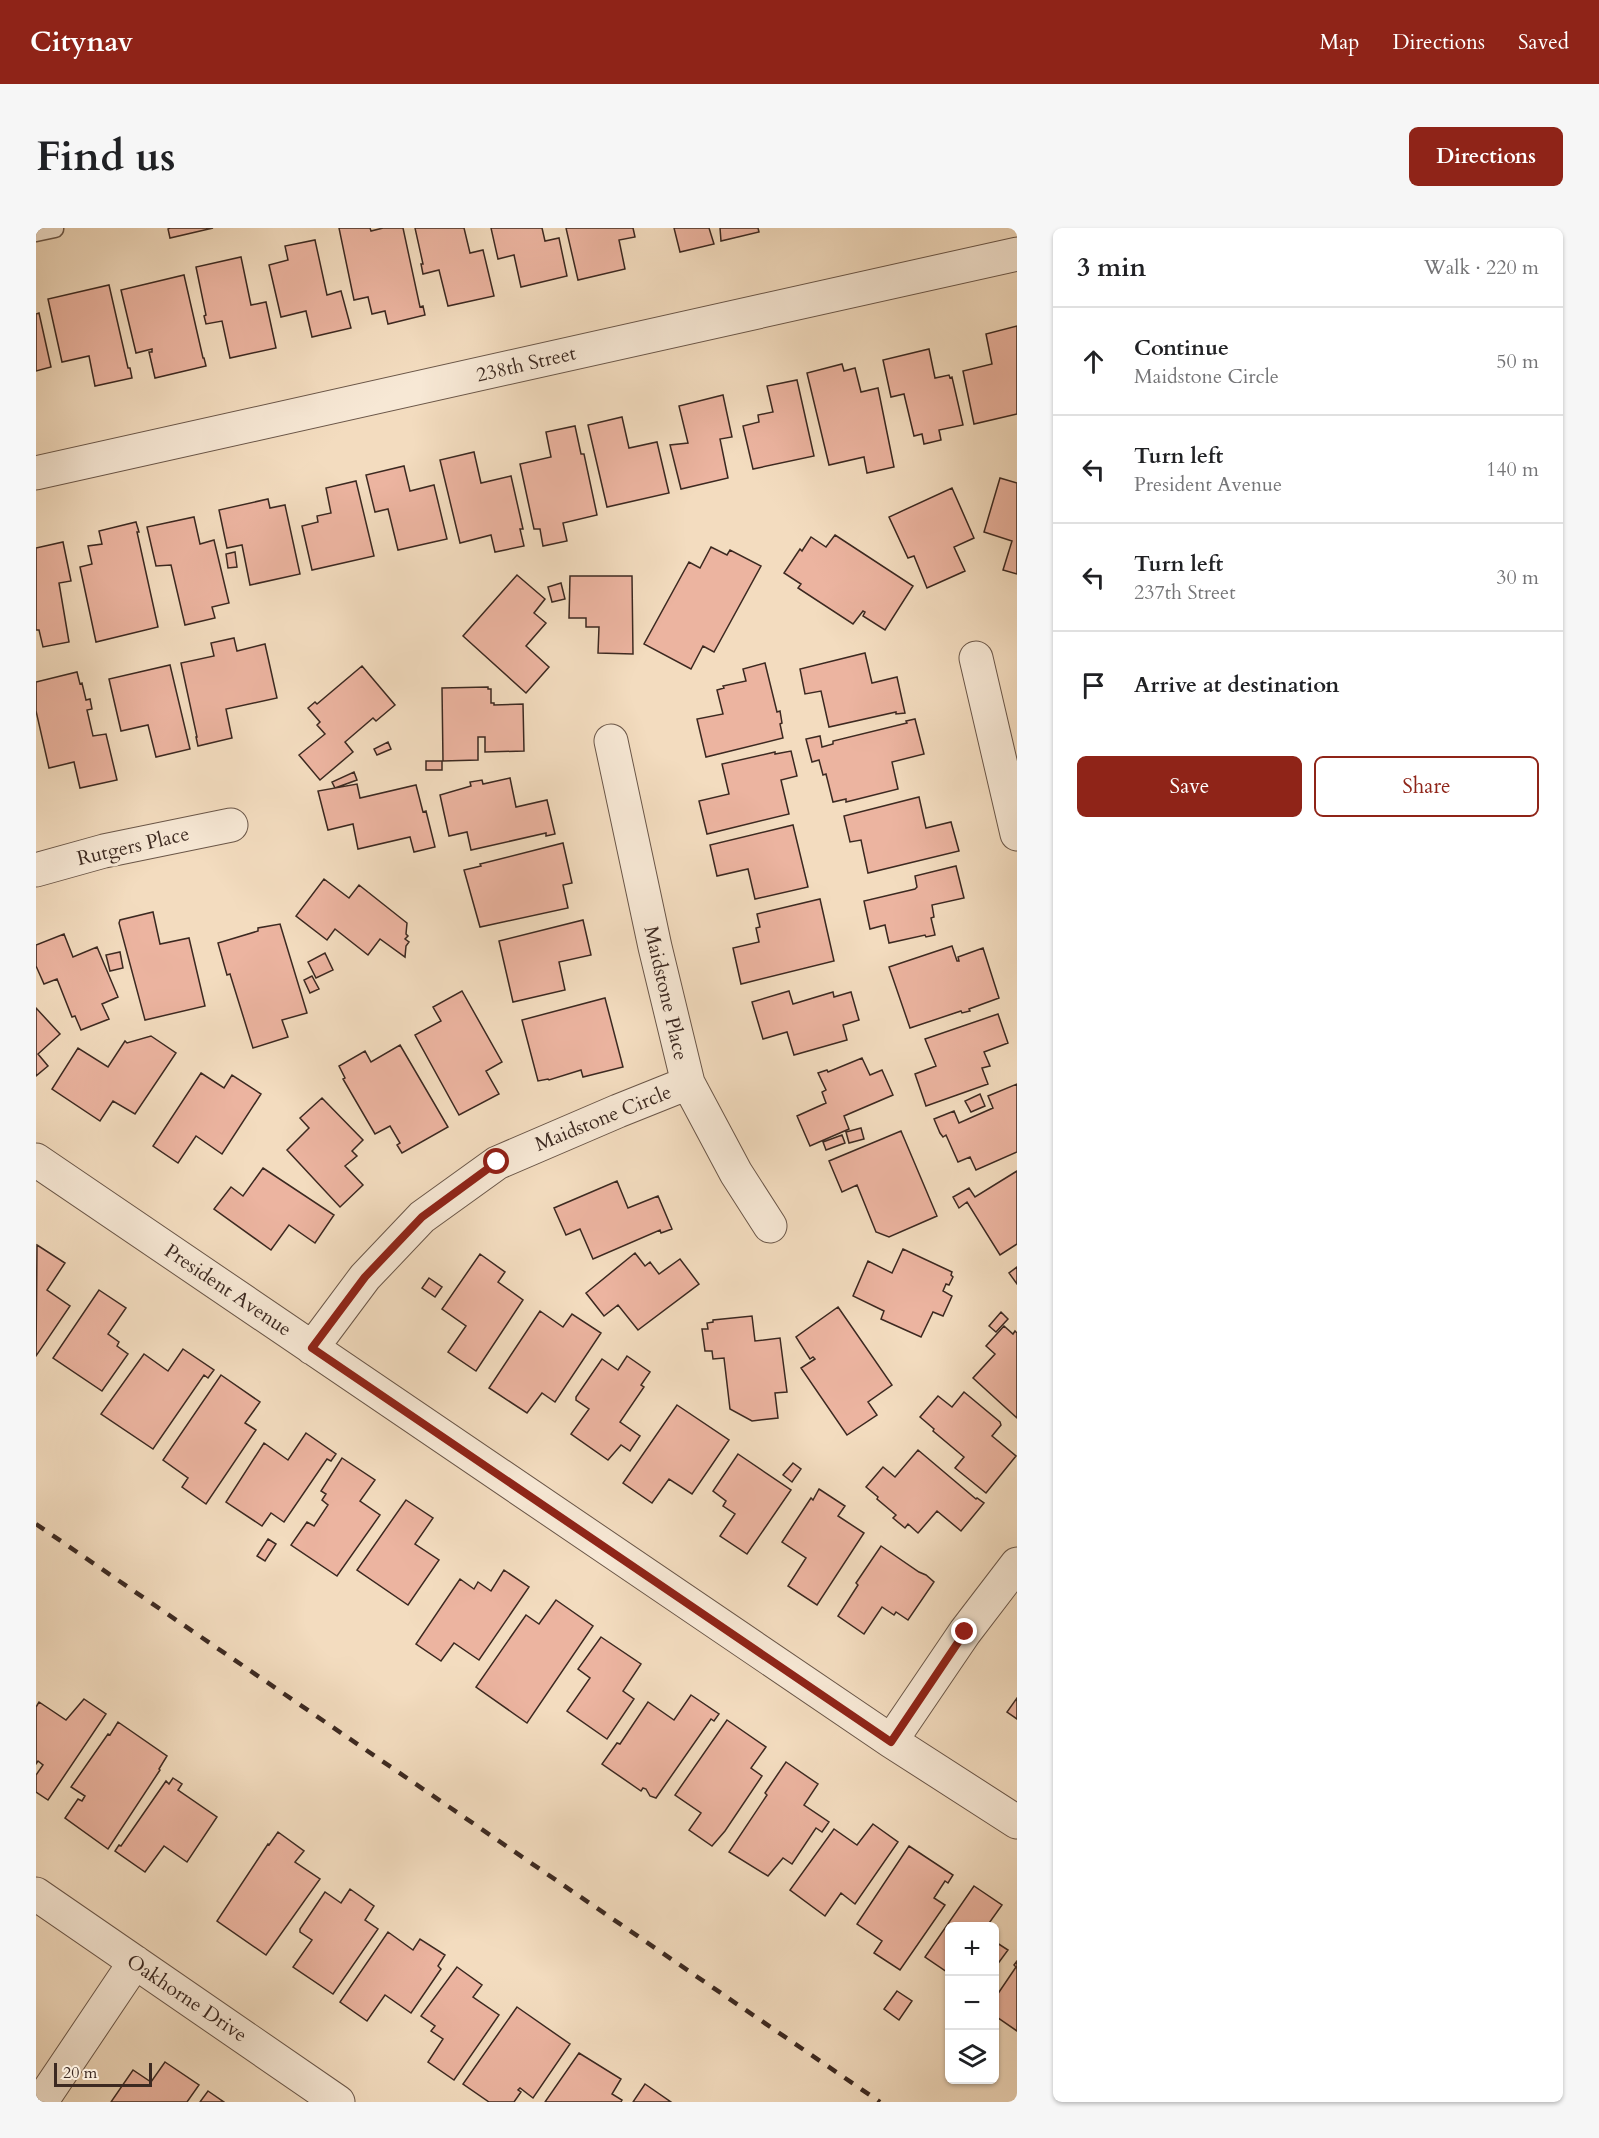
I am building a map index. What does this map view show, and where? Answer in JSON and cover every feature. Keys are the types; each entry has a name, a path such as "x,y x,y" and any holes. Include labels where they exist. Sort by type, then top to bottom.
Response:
{"street":[{"name":"238th Street","path":"36,473 1017,254"},
{"path":"976,658 1017,834"},
{"name":"Maidstone Place","path":"611,741 655,947 688,1083 736,1173 770,1226"},
{"name":"Rutgers Place","path":"36,870 104,851 231,825"},
{"name":"Maidstone Circle","path":"312,1348 365,1277 422,1217 497,1162 688,1083"},
{"name":"President Avenue","path":"36,1160 891,1742 1017,1822"},
{"path":"891,1742 965,1632 1017,1563"},
{"name":"Oakhorne Drive","path":"36,1894 338,2102"},
{"path":"41,2102 135,1962"}],"lane":[{"path":"36,233 55,229"}],"building":[{"path":"213,228 170,238 168,229"},
{"path":"339,228 370,228 371,231 383,228 403,228 420,307 423,306 425,315 388,324 385,311 372,314 368,297 354,300"},
{"path":"415,228 464,228 470,253 483,250 494,296 448,306 439,270 423,274"},
{"path":"491,228 542,228 545,241 559,238 567,276 521,287 514,255 498,259"},
{"path":"566,228 633,228 635,237 619,240 625,269 578,280"},
{"path":"674,228 709,228 714,244 680,252"},
{"path":"720,228 758,228 759,232 721,241"},
{"path":"315,240 327,295 341,291 351,328 312,337 306,311 281,317 269,265 288,260 285,246"},
{"path":"241,257 251,305 266,302 276,348 230,358 222,321 206,324 196,267"},
{"path":"184,275 206,366 155,378 149,352 152,352 152,349 136,353 121,290"},
{"path":"109,285 132,378 95,386 89,356 62,362 48,299"},
{"path":"39,313 51,367 36,371 36,314"},
{"path":"1017,326 1017,414 974,424 963,371 992,364 986,334"},
{"path":"929,349 935,378 949,375 950,378 952,377 963,425 939,430 941,440 924,444 922,434 914,436 904,394 891,397 883,360"},
{"path":"842,364 844,371 855,368 861,392 878,388 894,467 867,473 864,457 829,465 807,373"},
{"path":"797,380 814,456 753,469 743,426 759,422 758,415 773,412 767,386"},
{"path":"723,395 732,437 720,439 728,478 681,489 670,445 688,443 679,406"},
{"path":"622,417 629,448 657,442 669,493 607,507 588,425"},
{"path":"575,426 581,454 584,454 597,515 563,523 567,541 543,546 540,529 534,529 520,464 551,457 546,432"},
{"path":"474,452 481,483 511,476 523,529 520,529 524,546 495,552 491,535 460,543 440,460"},
{"path":"404,466 410,491 434,485 447,539 398,550 388,509 375,512 366,475"},
{"path":"1000,478 1017,483 1017,574 1003,570 1012,541 984,532"},
{"path":"356,481 374,556 312,570 302,526 318,522 317,516 331,513 326,488"},
{"path":"952,488 974,538 954,547 965,571 927,588 914,556 908,558 889,517"},
{"path":"268,499 270,508 285,505 300,574 250,585 242,545 227,548 219,510"},
{"path":"194,517 200,544 214,540 229,603 212,607 215,618 185,625 171,565 156,566 147,527"},
{"path":"136,522 158,627 96,642 80,567 92,564 88,546 102,544 99,531"},
{"path":"835,535 913,586 885,630 863,616 865,612 863,611 853,624 798,588 801,584 784,573 811,537 826,547"},
{"path":"63,542 71,581 59,583 69,642 43,647 39,630 36,630 36,548"},
{"path":"711,547 727,555 730,550 761,566 714,652 703,646 691,669 644,644 689,562 700,568"},
{"path":"235,552 237,567 228,568 226,554"},
{"path":"517,575 545,599 534,613 546,623 526,646 549,667 526,693 463,636"},
{"path":"570,576 632,576 633,654 598,653 599,627 586,627 586,618 569,618"},
{"path":"561,583 565,599 552,602 548,587"},
{"path":"234,638 237,651 265,644 277,698 226,709 232,738 198,746 181,663 214,656 211,643"},
{"path":"865,653 872,683 897,677 905,713 896,714 896,712 829,727 821,691 805,694 800,669"},
{"path":"765,663 777,712 780,711 783,738 706,757 697,719 723,714 717,690 724,688 723,686 746,681 743,669"},
{"path":"170,665 190,749 156,757 148,725 121,731 109,679"},
{"path":"362,666 395,705 376,721 373,718 345,742 353,752 320,780 299,755 325,734 317,725 320,722 308,708 315,702 317,704"},
{"path":"77,672 86,700 90,699 92,709 87,710 93,736 106,734 117,780 80,788 74,762 49,768 36,711 36,682"},
{"path":"488,687 491,689 491,703 494,705 523,704 524,751 485,752 485,737 478,737 478,760 443,761 442,688"},
{"path":"915,719 924,754 892,762 898,789 846,802 846,799 833,802 826,774 823,775 819,760 812,762 806,739 820,736 822,747 833,744 833,741"},
{"path":"388,742 391,749 377,755 374,749"},
{"path":"791,751 797,776 781,780 789,814 707,834 699,801 729,794 722,764 775,752 775,754"},
{"path":"426,761 442,761 442,770 426,770"},
{"path":"354,772 357,780 335,788 332,782"},
{"path":"510,778 516,807 547,800 555,834 546,836 546,833 471,850 467,832 449,836 440,795 471,786 470,782 482,780 483,784"},
{"path":"357,784 360,798 416,785 423,812 426,811 435,847 414,852 410,837 358,849 353,824 328,830 318,791"},
{"path":"919,797 926,828 951,822 959,851 868,873 861,840 850,842 844,816"},
{"path":"793,825 808,887 755,899 748,869 717,876 710,845"},
{"path":"563,843 572,883 563,885 568,908 480,927 464,870"},
{"path":"956,866 964,898 932,905 934,917 931,918 935,935 889,943 885,925 870,929 864,901 915,889 917,887 915,876"},
{"path":"324,879 349,898 359,885 407,923 406,934 408,936 405,939 409,942 406,946 405,957 380,939 368,955 335,929 327,940 296,916"},
{"path":"820,899 834,961 741,984 733,948 759,942 756,928 760,927 757,914"},
{"path":"153,912 160,944 189,938 205,1006 145,1020 119,923 120,920"},
{"path":"583,920 591,955 559,962 565,990 513,1002 499,941"},
{"path":"280,924 307,1013 282,1020 288,1037 253,1048 218,943 258,931 258,928"},
{"path":"64,934 73,957 97,947 118,997 102,1004 109,1019 81,1030 75,1016 72,1017 57,979 44,984 36,966 36,945"},
{"path":"952,946 957,961 959,961 958,957 983,948 999,998 969,1009 970,1011 962,1013 961,1011 910,1028 889,967"},
{"path":"120,952 123,968 110,971 106,955"},
{"path":"325,953 333,970 316,978 308,962"},
{"path":"312,976 319,989 310,993 304,980"},
{"path":"462,991 502,1062 486,1071 499,1094 459,1115 415,1035 441,1021 433,1007"},
{"path":"789,991 793,1004 833,992 834,997 851,992 859,1020 843,1025 847,1040 794,1055 787,1032 763,1039 752,1002"},
{"path":"605,998 623,1067 583,1077 581,1070 538,1081 522,1020"},
{"path":"36,1008 60,1034 38,1054 48,1066 36,1076"},
{"path":"998,1014 1008,1043 984,1052 990,1066 982,1068 988,1084 926,1106 915,1074 936,1066 925,1039"},
{"path":"151,1036 176,1053 135,1114 113,1101 100,1121 52,1089 78,1048 108,1067 125,1041 127,1043"},
{"path":"400,1045 448,1127 402,1153 397,1145 400,1143 390,1126 375,1134 343,1079 345,1078 339,1066 365,1051 371,1062"},
{"path":"862,1058 870,1075 882,1070 893,1095 844,1116 849,1129 810,1146 797,1116 826,1103 822,1092 826,1090 818,1073 827,1070 828,1072"},
{"path":"201,1073 224,1088 232,1075 261,1094 222,1154 196,1136 178,1163 153,1146"},
{"path":"1017,1084 1017,1152 976,1170 970,1157 958,1162 946,1135 943,1137 940,1133 934,1119 954,1111 959,1123 993,1108 988,1096"},
{"path":"980,1094 985,1106 971,1112 965,1101"},
{"path":"322,1098 363,1140 352,1151 357,1156 345,1166 363,1185 340,1207 287,1150 309,1128 300,1118"},
{"path":"861,1128 864,1139 849,1143 846,1132"},
{"path":"901,1131 937,1216 889,1237 876,1232 857,1185 842,1192 829,1161"},
{"path":"842,1135 845,1143 826,1150 823,1142"},
{"path":"263,1168 334,1215 315,1243 289,1225 271,1250 214,1209 231,1187 243,1196"},
{"path":"1017,1171 1017,1244 1000,1255 967,1202 959,1208 953,1197 969,1188 975,1197"},
{"path":"617,1181 628,1208 658,1196 672,1229 661,1233 660,1230 593,1259 580,1229 566,1235 554,1208"},
{"path":"37,1245 65,1263 47,1290 70,1306 36,1356"},
{"path":"903,1249 952,1272 953,1277 943,1291 952,1296 943,1316 933,1312 921,1337 881,1319 884,1311 853,1296 868,1261 892,1273"},
{"path":"635,1253 645,1266 650,1262 659,1274 680,1259 699,1284 638,1330 618,1305 604,1316 586,1293"},
{"path":"480,1254 505,1272 498,1282 523,1300 476,1371 448,1352 466,1326 442,1309"},
{"path":"1017,1267 1017,1284 1009,1273"},
{"path":"429,1278 442,1287 435,1297 422,1288"},
{"path":"99,1290 126,1308 108,1334 119,1342 117,1346 128,1354 102,1391 53,1358"},
{"path":"838,1307 892,1385 868,1402 877,1415 847,1435 801,1368 815,1359 813,1357 810,1359 796,1337"},
{"path":"540,1311 563,1327 572,1314 601,1333 555,1402 542,1393 527,1413 489,1388"},
{"path":"1001,1312 1008,1319 996,1332 989,1326"},
{"path":"752,1316 755,1341 780,1338 787,1392 775,1393 778,1418 752,1421 730,1409 724,1358 713,1359 712,1351 705,1351 702,1329 708,1329 707,1323 713,1320"},
{"path":"1004,1326 1013,1334 1015,1331 1017,1333 1017,1418 973,1378 995,1354 986,1346"},
{"path":"183,1349 214,1370 208,1378 204,1375 153,1449 101,1414 144,1354 168,1371"},
{"path":"627,1356 650,1372 641,1385 644,1387 620,1422 640,1436 630,1451 621,1445 608,1460 571,1434 589,1409 576,1400 576,1397 602,1359 618,1370"},
{"path":"221,1375 260,1402 245,1423 256,1430 206,1504 182,1487 188,1478 163,1460"},
{"path":"964,1392 1000,1422 1001,1425 992,1436 1016,1456 986,1493 955,1468 964,1457 920,1417 938,1396 952,1407"},
{"path":"677,1405 729,1440 692,1494 669,1479 652,1503 623,1483"},
{"path":"306,1433 336,1454 331,1461 327,1459 284,1522 271,1513 262,1526 226,1502 264,1443 288,1460"},
{"path":"918,1450 976,1499 984,1503 961,1531 937,1511 918,1533 908,1524 905,1528 893,1518 896,1515 866,1487 883,1467 895,1477"},
{"path":"738,1454 791,1490 747,1554 720,1536 735,1514 723,1506 726,1501 713,1491"},
{"path":"342,1458 375,1480 360,1501 380,1515 337,1576 291,1545 307,1522 314,1526 328,1505 322,1500 326,1494 321,1491"},
{"path":"793,1463 801,1469 792,1482 783,1475"},
{"path":"819,1489 845,1506 838,1516 864,1533 817,1605 788,1586 806,1558 782,1542"},
{"path":"406,1500 433,1518 415,1544 439,1560 408,1605 357,1570"},
{"path":"268,1539 276,1544 265,1561 257,1556"},
{"path":"881,1546 934,1582 908,1620 882,1607 864,1634 838,1616 858,1585 856,1583"},
{"path":"504,1570 529,1587 479,1660 454,1643 441,1661 416,1644 460,1579 474,1589 478,1582 491,1591"},
{"path":"556,1600 593,1626 527,1723 476,1687 526,1615 539,1624"},
{"path":"601,1637 641,1664 623,1691 634,1699 607,1739 567,1711 590,1678 578,1669"},
{"path":"691,1695 719,1714 714,1721 711,1719 656,1798 650,1796 646,1789 643,1788 641,1791 602,1764 617,1743 620,1744 648,1702 674,1720"},
{"path":"1017,1698 1017,1719 1007,1712"},
{"path":"84,1699 106,1714 48,1800 36,1792 36,1775 43,1765 38,1761 36,1764 36,1707 39,1702 66,1720"},
{"path":"727,1720 766,1747 751,1768 762,1776 725,1831 712,1846 689,1830 701,1813 675,1795"},
{"path":"118,1722 167,1756 108,1849 65,1818 78,1799 82,1801 85,1796 71,1787"},
{"path":"786,1762 818,1784 804,1805 829,1822 822,1832 816,1828 792,1864 783,1858 768,1876 729,1852"},
{"path":"173,1778 182,1784 178,1790 217,1817 187,1862 164,1846 145,1872 115,1851 119,1845 121,1846 166,1781 169,1784"},
{"path":"873,1824 898,1842 855,1904 841,1893 825,1916 790,1890 834,1829 857,1845"},
{"path":"278,1832 304,1851 295,1862 320,1879 266,1955 217,1921"},
{"path":"909,1846 953,1875 948,1883 945,1881 934,1898 945,1905 900,1970 874,1953 882,1941 857,1924"},
{"path":"974,1886 1002,1905 990,1922 949,1922"},
{"path":"350,1889 374,1906 365,1920 378,1929 333,1994 293,1967 312,1940 300,1932 300,1929 325,1892 341,1903"},
{"path":"945,1928 945,1971 925,1957"},
{"path":"388,1932 413,1950 420,1939 445,1955 438,1966 441,1969 411,2013 385,1995 367,2021 340,2002"},
{"path":"999,1944 1008,1950 999,1962"},
{"path":"1017,1961 1017,2031 999,2018 999,1992 1016,1967 1014,1965"},
{"path":"457,1967 482,1985 473,1997 499,2015 454,2080 428,2062 443,2039 431,2031 435,2026 421,2016"},
{"path":"897,1991 912,2001 899,2020 884,2009"},
{"path":"517,2007 570,2044 533,2098 520,2088 518,2090 521,2092 514,2102 489,2102 463,2084"},
{"path":"579,2053 621,2079 612,2094 622,2100 621,2102 545,2102"},
{"path":"165,2062 199,2085 187,2102 111,2102 133,2070 151,2082"},
{"path":"645,2084 671,2102 633,2102"},
{"path":"208,2091 224,2102 200,2102"}],"railway":[{"path":"36,1524 880,2102"}],"route":[{"path":"497,1162 422,1217 365,1277 312,1348 891,1742 965,1632"}]}
